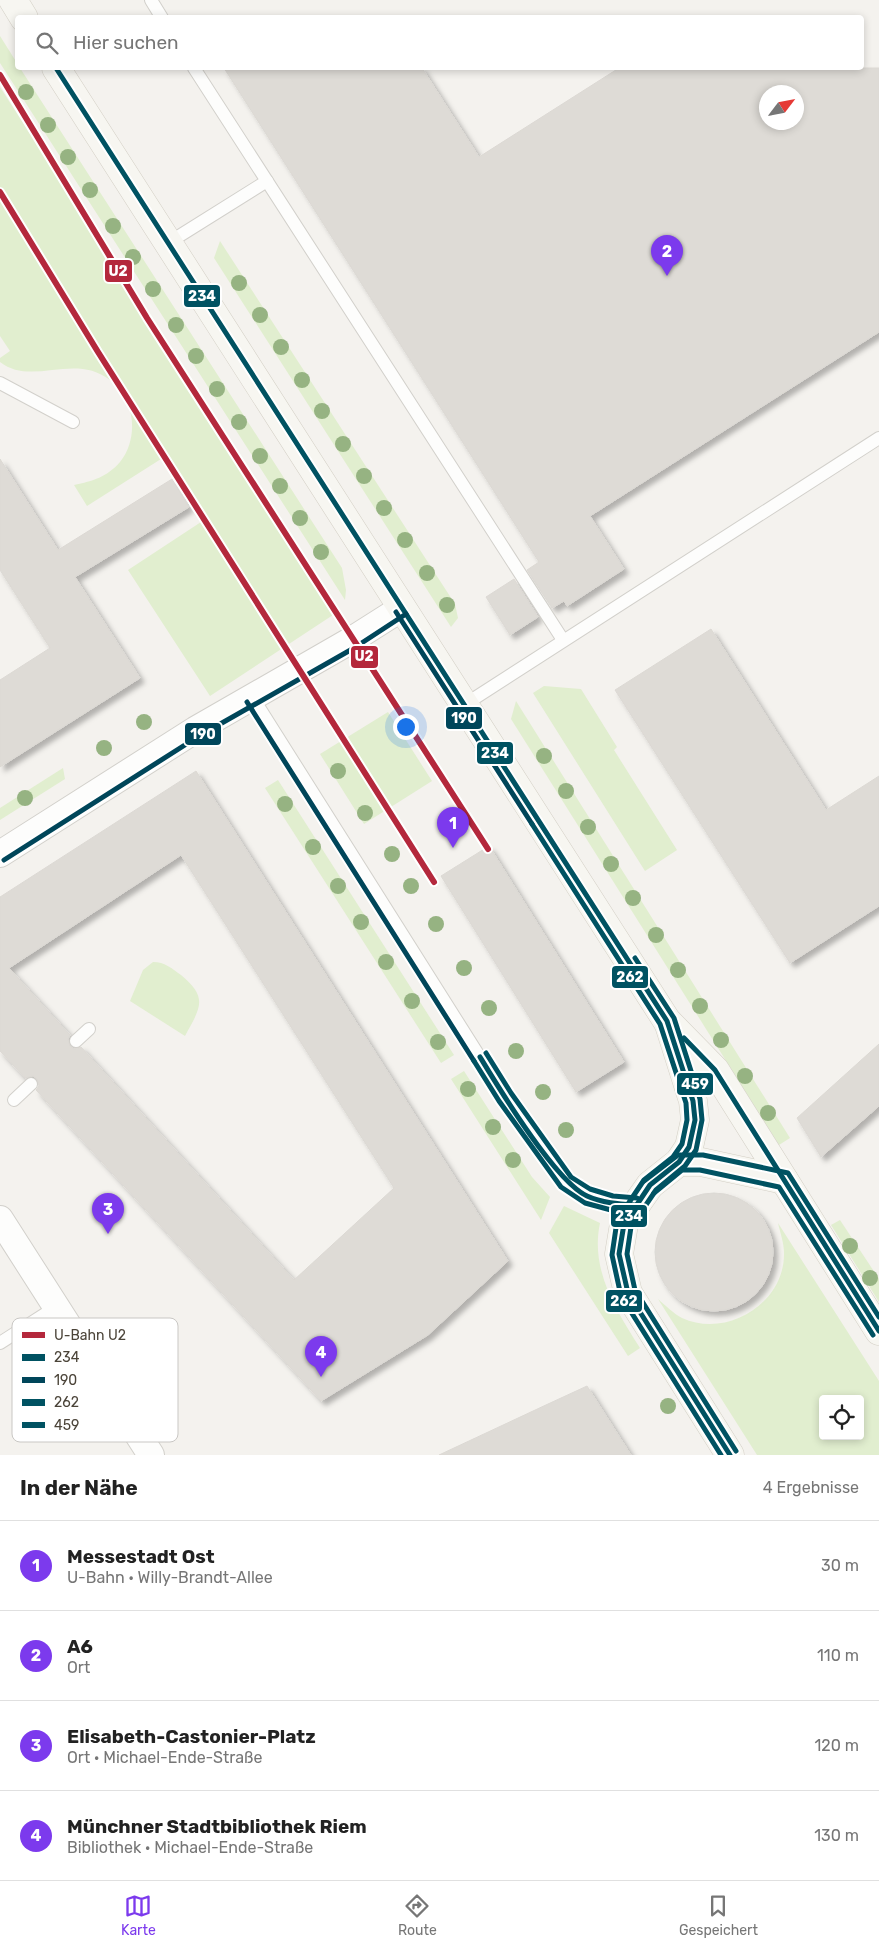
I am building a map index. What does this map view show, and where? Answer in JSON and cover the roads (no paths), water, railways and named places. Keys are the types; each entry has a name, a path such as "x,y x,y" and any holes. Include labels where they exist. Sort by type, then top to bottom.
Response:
{"main road":[{"path":"12,0 22,15"},
{"path":"57,70 668,1021 715,1070 879,1331"},
{"path":"668,1021 693,1101 695,1120 689,1147 679,1162 650,1186 624,1224 619,1254 628,1293 730,1455"},
{"path":"679,1162 701,1162 784,1180"}],"street":[{"path":"0,854 195,730 253,698 402,608"},
{"path":"0,1219 63,1318"},
{"path":"143,1442 151,1455"}],"lane":[{"path":"151,0 160,15"},
{"path":"195,70 563,640"},
{"path":"168,243 267,181"},
{"path":"0,383 73,422"},
{"path":"464,706 563,640 879,438"},
{"path":"253,698 505,1097 566,1182 587,1196 612,1203 636,1205"},
{"path":"76,1041 89,1029"},
{"path":"14,1100 31,1084"},
{"path":"39,1318 56,1307"},
{"path":"0,1343 12,1335"}],"metro line":[{"name":"U2","path":"0,75 147,318 488,849"},
{"name":"U2","path":"0,192 98,352 434,882"}],"place":[{"name":"A6","path":"667,276"},
{"name":"Messestadt Ost","path":"453,848"},
{"name":"Elisabeth-Castonier-Platz","path":"108,1234"},
{"name":"Münchner Stadtbibliothek Riem","path":"321,1377"}]}
